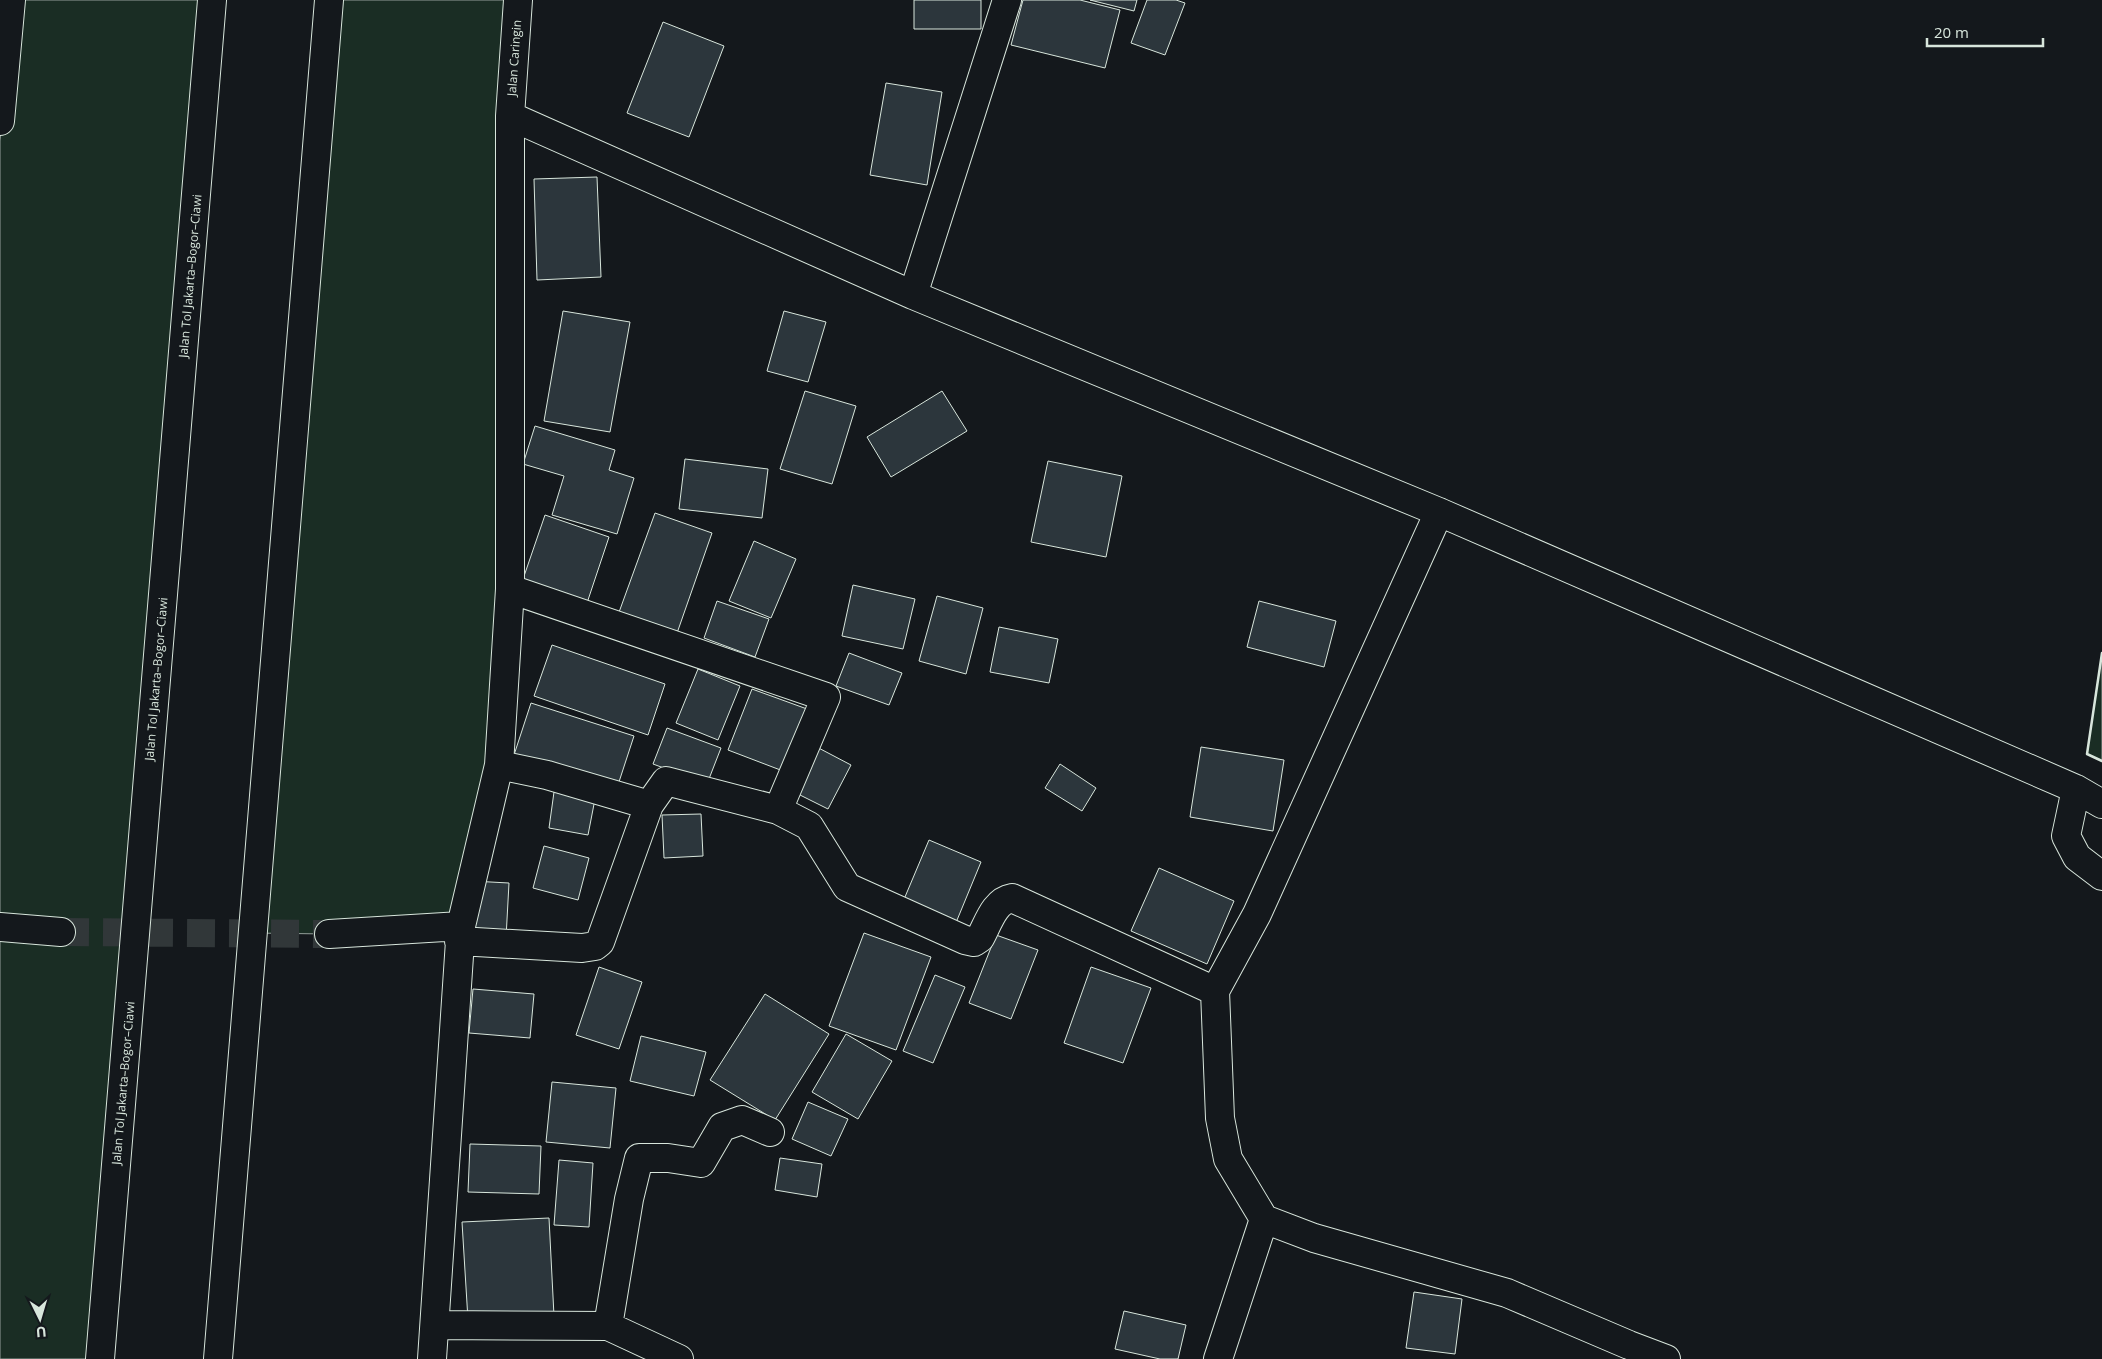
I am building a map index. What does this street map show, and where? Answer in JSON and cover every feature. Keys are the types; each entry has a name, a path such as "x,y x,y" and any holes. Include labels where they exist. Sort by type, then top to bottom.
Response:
{"main road":[{"path":"0,121 11,0"},
{"name":"Jalan Tol Jakarta–Bogor–Ciawi","path":"100,1359 212,0"},
{"path":"218,1359 329,0"},
{"name":"Jalan Caringin","path":"432,1359 460,934 499,765 510,589 510,116 518,0"},
{"path":"913,296 1008,0"},
{"path":"510,116 913,296 1439,512 2076,789 2102,804"},
{"path":"1439,512 1257,914 1215,991 1220,1118 1228,1159 1264,1219 1314,1238 1356,1251 1508,1292 1629,1346 1666,1359"},
{"path":"510,589 826,697 778,810"},
{"path":"499,765 546,775 649,806"},
{"path":"329,934 460,934 582,948 595,946 600,942 649,806 666,781 778,810 809,826 847,887 965,940 974,942 980,938 998,905 1004,900 1012,898 1215,991"},
{"path":"2076,789 2066,836 2077,857 2102,876"},
{"path":"0,927 61,932"},
{"path":"608,1326 629,1199 638,1158 668,1158 701,1163 722,1127 742,1120 770,1132"},
{"path":"1218,1359 1264,1219"},
{"path":"435,1325 608,1326 679,1359"}],"green space":[{"path":"13,0 215,0 100,1359 0,1359 0,141"},
{"path":"330,0 518,0 499,765 461,926 329,934 253,933"},
{"path":"2102,653 2102,761 2087,754"}],"building":[{"path":"914,0 981,0 981,29 914,29"},
{"path":"1023,0 1080,0 1120,10 1105,68 1011,45"},
{"path":"1090,0 1137,0 1134,11"},
{"path":"1147,0 1176,0 1185,3 1165,55 1131,43"},
{"path":"663,22 724,46 689,137 627,113"},
{"path":"886,83 942,92 927,185 870,175"},
{"path":"597,177 601,277 537,280 534,179"},
{"path":"563,311 630,322 610,432 544,421"},
{"path":"784,311 826,322 808,382 767,371"},
{"path":"805,391 856,406 832,484 780,469"},
{"path":"942,391 967,431 891,477 867,437"},
{"path":"535,426 615,450 609,470 634,478 617,534 552,515 564,476 523,464"},
{"path":"685,459 768,469 762,518 679,509"},
{"path":"1048,461 1122,476 1106,557 1031,542"},
{"path":"655,513 712,533 676,636 618,615"},
{"path":"545,515 609,537 587,603 522,582"},
{"path":"754,541 796,559 771,618 729,601"},
{"path":"853,585 915,599 903,649 842,636"},
{"path":"937,596 983,608 966,674 919,661"},
{"path":"717,601 769,619 755,657 704,638"},
{"path":"1259,601 1336,621 1324,667 1247,647"},
{"path":"999,627 1058,639 1049,683 990,672"},
{"path":"552,645 665,684 648,735 534,696"},
{"path":"849,653 902,673 889,705 836,686"},
{"path":"698,669 740,686 718,740 676,723"},
{"path":"752,689 807,709 783,771 728,750"},
{"path":"531,703 634,736 616,791 513,758"},
{"path":"667,728 721,748 707,784 653,764"},
{"path":"811,744 851,765 828,809 788,789"},
{"path":"1201,747 1284,760 1273,831 1190,817"},
{"path":"1060,764 1096,788 1082,811 1045,788"},
{"path":"554,792 595,799 588,835 549,828"},
{"path":"701,814 703,856 664,858 662,815"},
{"path":"929,840 981,862 955,925 902,904"},
{"path":"544,846 589,858 578,900 533,888"},
{"path":"1159,868 1234,901 1207,964 1131,931"},
{"path":"472,881 509,883 506,938 470,936"},
{"path":"864,933 931,957 896,1050 829,1026"},
{"path":"996,935 1038,950 1011,1019 969,1003"},
{"path":"599,967 642,982 619,1049 576,1035"},
{"path":"1091,967 1151,988 1123,1063 1064,1043"},
{"path":"935,975 965,987 933,1063 903,1051"},
{"path":"473,989 534,994 530,1038 469,1033"},
{"path":"765,994 829,1034 775,1120 710,1080"},
{"path":"846,1034 892,1061 858,1119 812,1092"},
{"path":"641,1036 706,1052 694,1096 630,1081"},
{"path":"552,1082 616,1088 610,1148 546,1142"},
{"path":"808,1102 848,1119 831,1156 792,1139"},
{"path":"470,1144 541,1146 539,1194 468,1192"},
{"path":"780,1158 822,1164 817,1197 775,1190"},
{"path":"559,1160 593,1163 589,1227 554,1225"},
{"path":"549,1218 554,1316 468,1320 462,1222"},
{"path":"1414,1292 1462,1299 1455,1354 1406,1348"},
{"path":"1124,1311 1186,1325 1178,1359 1160,1359 1115,1349"}],"tunnel":[{"path":"61,932 329,934"}],"wall":[{"path":"2102,653 2087,754 2102,761"}]}
